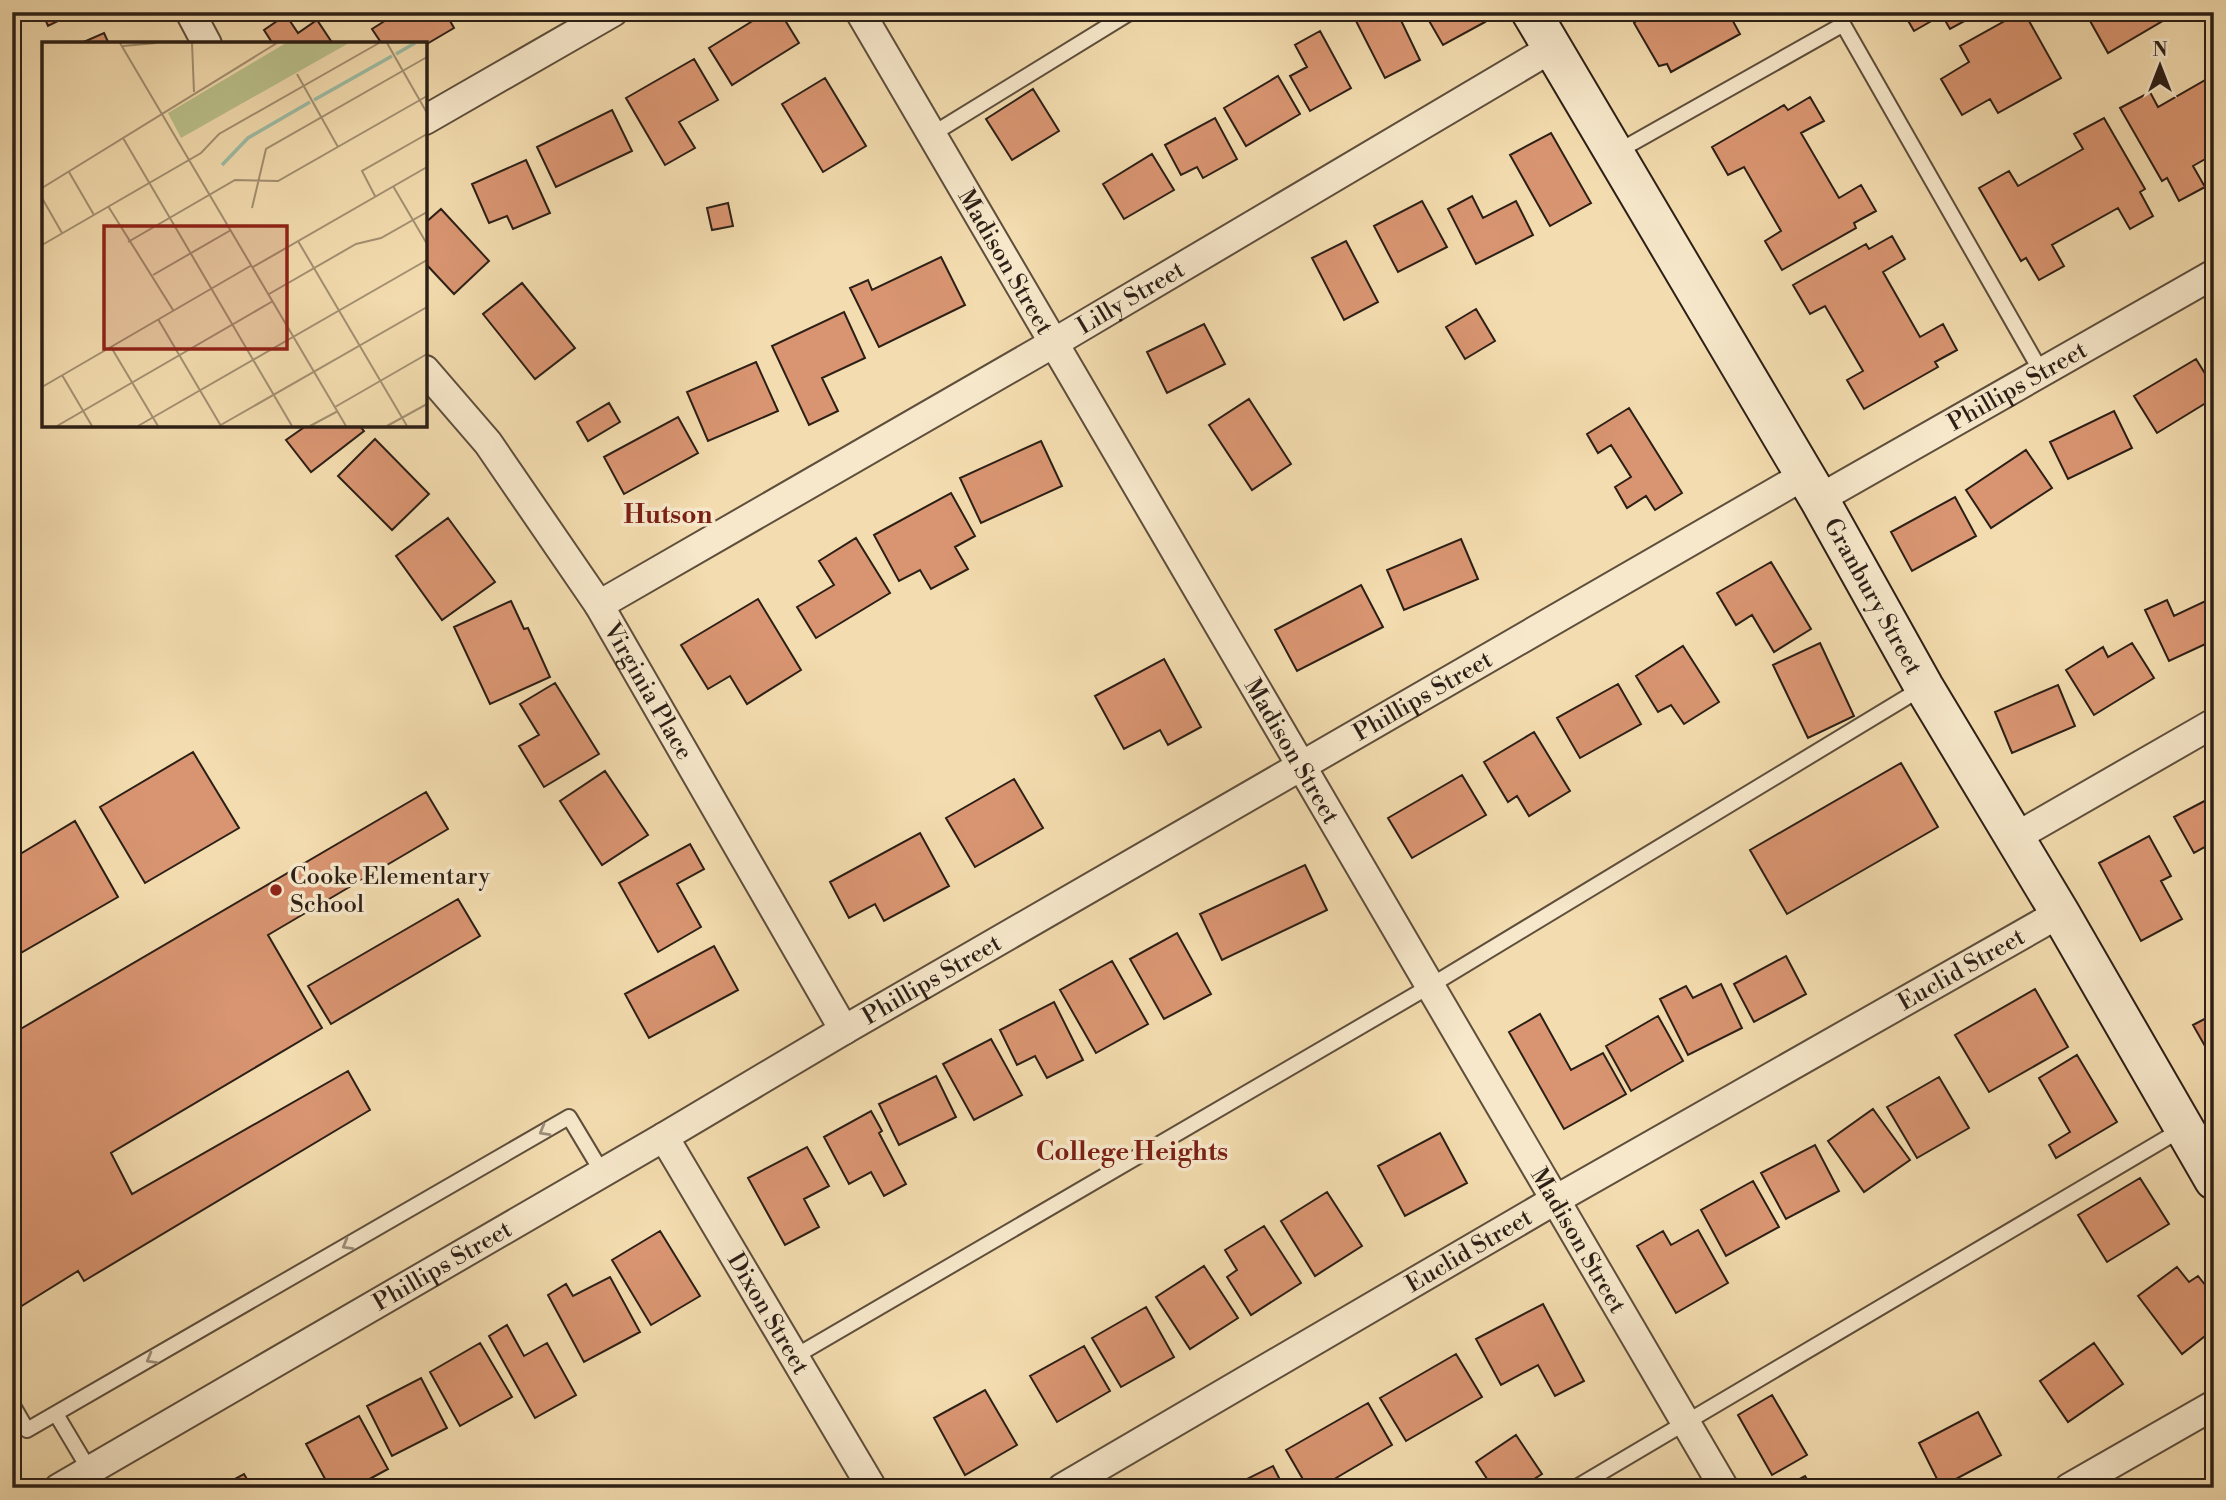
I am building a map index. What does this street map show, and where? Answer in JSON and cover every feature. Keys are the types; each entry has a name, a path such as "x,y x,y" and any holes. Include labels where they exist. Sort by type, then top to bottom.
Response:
{"street":[{"path":"190,12 206,42"},
{"path":"427,119 613,12"},
{"name":"Madison Street","path":"860,12 1724,1488"},
{"name":"Granbury Street","path":"1531,12 1812,487 1924,687 2060,913 2214,1180"},
{"name":"Lilly Street","path":"599,605 1052,344 1552,48"},
{"name":"Phillips Street","path":"60,1488 95,1479 603,1172 1302,766 1812,487 2042,373 2214,274"},
{"name":"Virginia Place","path":"427,372 488,443 599,605 844,1030"},
{"path":"2014,838 2214,723"},
{"name":"Euclid Street","path":"1062,1488 1555,1200 2060,913"},
{"name":"Dixon Street","path":"664,1137 872,1488"},
{"path":"2069,1488 2214,1405"}],"lane":[{"path":"932,135 1131,12"},
{"path":"1614,153 1839,18 2042,373"},
{"path":"794,1357 1430,986 1924,687"},
{"path":"12,1404 27,1430 569,1117 603,1172"},
{"path":"1575,1488 2183,1128"},
{"path":"56,1414 95,1479"}],"building":[{"path":"42,12 76,12 48,26"},
{"path":"242,12 261,12 246,20"},
{"path":"399,12 445,12 454,28 427,44 381,42 372,29"},
{"path":"767,12 780,12 799,43 732,85 709,48"},
{"path":"927,12 942,12 931,19"},
{"path":"1374,12 1397,12 1420,60 1385,78 1356,21"},
{"path":"1424,12 1479,12 1485,22 1443,45"},
{"path":"1639,12 1728,12 1740,34 1671,72 1667,64 1659,66 1634,23 1641,16"},
{"path":"1903,12 1981,12 1950,29 1942,15 1914,31"},
{"path":"2024,12 2061,78 1998,113 1990,99 1962,115 1941,79 1969,62 1960,46"},
{"path":"2085,12 2169,12 2171,16 2108,53"},
{"path":"286,15 298,33 317,20 332,42 272,42 264,30"},
{"path":"1320,31 1351,88 1310,111 1290,76 1307,67 1295,45"},
{"path":"104,33 108,42 84,42"},
{"path":"694,59 718,100 679,122 695,148 665,165 626,98"},
{"path":"2214,75 2214,154 2193,166 2205,187 2179,201 2167,178 2162,181 2120,108 2150,92 2158,107"},
{"path":"1278,76 1300,114 1246,146 1224,108"},
{"path":"825,78 866,146 823,172 782,104"},
{"path":"1033,89 1059,131 1012,160 986,119"},
{"path":"1810,97 1824,121 1801,133 1839,198 1861,185 1876,211 1854,223 1856,228 1782,270 1765,241 1781,231 1744,167 1728,175 1712,147 1784,105 1788,110"},
{"path":"612,110 632,151 556,187 537,147"},
{"path":"1215,118 1237,159 1203,178 1197,167 1181,175 1165,145"},
{"path":"2104,118 2145,189 2140,192 2153,216 2130,229 2118,208 2052,245 2064,266 2039,280 2026,258 2021,261 1979,188 2009,171 2018,186 2083,149 2074,134"},
{"path":"1551,133 1591,203 1550,226 1510,155"},
{"path":"1152,154 1174,190 1124,219 1103,184"},
{"path":"526,160 550,213 513,229 507,216 489,223 472,184"},
{"path":"1472,196 1483,218 1516,201 1533,235 1476,264 1448,209"},
{"path":"1422,201 1447,247 1398,272 1374,226"},
{"path":"728,203 733,226 712,230 707,208"},
{"path":"441,209 489,261 454,294 427,265 427,221"},
{"path":"1892,236 1905,259 1883,272 1920,337 1943,324 1957,350 1935,362 1938,367 1864,409 1847,380 1863,371 1825,306 1810,314 1793,285 1866,244 1869,249"},
{"path":"1346,241 1378,302 1344,320 1312,258"},
{"path":"941,257 965,305 879,347 850,288 868,280 872,290"},
{"path":"522,283 575,348 535,379 483,314"},
{"path":"1476,309 1495,341 1465,359 1446,327"},
{"path":"844,312 865,358 822,378 838,411 809,425 772,346"},
{"path":"1204,324 1225,364 1167,393 1147,352"},
{"path":"2196,359 2214,388 2214,398 2157,433 2134,396"},
{"path":"756,362 778,411 708,441 687,392"},
{"path":"1249,399 1291,464 1252,490 1209,425"},
{"path":"609,403 620,422 588,441 577,422"},
{"path":"1629,408 1682,493 1655,510 1646,496 1627,508 1615,487 1631,477 1611,445 1598,453 1587,434"},
{"path":"2114,411 2132,448 2068,479 2050,442"},
{"path":"678,417 698,453 624,494 604,457"},
{"path":"361,427 364,431 311,472 286,440 303,428"},
{"path":"375,439 429,494 392,530 338,476"},
{"path":"1041,441 1062,486 981,523 960,478"},
{"path":"2026,450 2052,488 1991,528 1966,490"},
{"path":"951,493 975,536 955,547 968,569 931,589 920,570 899,581 874,535"},
{"path":"1955,497 1976,536 1912,571 1891,532"},
{"path":"448,518 495,582 442,620 396,556"},
{"path":"856,538 890,593 816,638 797,607 834,585 819,561"},
{"path":"1461,539 1478,579 1404,610 1387,570"},
{"path":"1771,562 1811,629 1774,652 1752,615 1736,625 1717,593"},
{"path":"1361,585 1383,627 1297,671 1275,630"},
{"path":"2214,597 2214,640 2169,661 2145,610 2167,600 2174,616"},
{"path":"758,599 801,670 747,704 730,676 708,689 681,645"},
{"path":"511,601 524,629 528,628 550,677 490,704 454,627"},
{"path":"1820,643 1854,716 1808,738 1773,665"},
{"path":"2132,643 2154,678 2094,715 2066,670 2103,647 2108,657"},
{"path":"1683,646 1719,702 1684,724 1671,705 1658,712 1636,676"},
{"path":"1164,659 1201,727 1168,745 1160,730 1124,749 1095,696"},
{"path":"555,683 599,754 544,787 519,746 539,735 520,704"},
{"path":"1618,684 1641,724 1580,758 1557,718"},
{"path":"2058,685 2075,726 2012,753 1995,712"},
{"path":"1534,732 1570,791 1529,816 1517,796 1508,802 1484,762"},
{"path":"193,752 239,828 145,883 100,807"},
{"path":"1901,763 1938,827 1787,914 1750,850"},
{"path":"605,771 648,835 602,865 560,801"},
{"path":"1462,775 1486,815 1412,858 1388,818"},
{"path":"1014,779 1043,828 975,867 946,818"},
{"path":"426,792 448,829 268,935 322,1028 111,1153 132,1194 348,1071 370,1110 84,1281 78,1271 12,1312 12,1034"},
{"path":"2214,796 2214,842 2194,853 2174,817"},
{"path":"75,821 118,897 12,958 12,859"},
{"path":"920,833 949,886 884,921 875,904 849,918 830,882"},
{"path":"2149,836 2171,876 2161,881 2182,919 2141,941 2099,863"},
{"path":"690,844 704,869 677,884 701,927 658,952 619,883"},
{"path":"1305,865 1327,910 1222,960 1200,914"},
{"path":"458,899 480,936 331,1024 308,986"},
{"path":"1177,933 1211,994 1164,1019 1130,959"},
{"path":"714,946 738,990 649,1038 625,994"},
{"path":"1786,956 1806,994 1754,1022 1734,984"},
{"path":"1112,961 1148,1024 1096,1053 1060,990"},
{"path":"1721,984 1742,1028 1688,1055 1660,999 1686,986 1693,998"},
{"path":"2035,989 2068,1047 1989,1092 1955,1035"},
{"path":"1054,1002 1083,1060 1047,1078 1035,1056 1017,1065 1000,1030"},
{"path":"1540,1014 1571,1070 1603,1053 1626,1094 1564,1129 1509,1032"},
{"path":"2214,1014 2214,1062 2193,1025"},
{"path":"1658,1016 1683,1061 1631,1091 1606,1046"},
{"path":"991,1039 1022,1095 974,1120 943,1064"},
{"path":"2077,1055 2117,1122 2056,1158 2049,1145 2070,1132 2039,1078"},
{"path":"936,1076 956,1117 899,1145 879,1104"},
{"path":"1939,1077 1969,1128 1917,1158 1887,1107"},
{"path":"1873,1109 1910,1160 1864,1192 1828,1141"},
{"path":"871,1111 882,1131 879,1133 906,1184 884,1196 871,1172 849,1184 824,1137"},
{"path":"1440,1133 1467,1183 1405,1216 1378,1166"},
{"path":"1815,1145 1839,1191 1786,1219 1761,1173"},
{"path":"807,1147 829,1186 804,1199 819,1227 785,1245 748,1178"},
{"path":"2140,1178 2169,1224 2107,1262 2078,1215"},
{"path":"1753,1181 1779,1227 1726,1256 1701,1210"},
{"path":"1327,1192 1362,1246 1315,1276 1281,1221"},
{"path":"1264,1226 1301,1283 1251,1315 1227,1277 1237,1270 1225,1250"},
{"path":"1698,1230 1728,1283 1676,1313 1637,1246 1663,1231 1671,1245"},
{"path":"660,1231 700,1296 651,1325 612,1260"},
{"path":"1204,1266 1238,1318 1190,1349 1156,1297"},
{"path":"2177,1267 2189,1282 2198,1276 2214,1296 2214,1329 2182,1354 2138,1296"},
{"path":"610,1277 640,1332 584,1362 548,1295 566,1284 573,1296"},
{"path":"1543,1304 1584,1381 1555,1396 1538,1365 1501,1385 1476,1339"},
{"path":"1146,1307 1174,1357 1121,1387 1092,1338"},
{"path":"507,1325 524,1356 547,1343 576,1395 535,1418 489,1336"},
{"path":"480,1343 512,1397 460,1426 430,1372"},
{"path":"2094,1343 2123,1384 2068,1422 2040,1381"},
{"path":"1084,1346 1110,1391 1057,1422 1030,1376"},
{"path":"1456,1354 1482,1397 1406,1441 1380,1398"},
{"path":"421,1378 447,1428 392,1456 367,1406"},
{"path":"985,1390 1017,1445 965,1475 934,1418"},
{"path":"1772,1395 1807,1455 1772,1475 1738,1415"},
{"path":"1368,1403 1392,1445 1319,1488 1308,1488 1286,1450"},
{"path":"1978,1412 2001,1455 1941,1487 1919,1443"},
{"path":"359,1416 388,1469 353,1488 330,1488 306,1444"},
{"path":"1516,1435 1542,1474 1520,1488 1493,1488 1476,1462"},
{"path":"1273,1466 1284,1488 1229,1488"},
{"path":"244,1474 252,1488 218,1488"},
{"path":"1805,1476 1812,1488 1784,1488 1784,1487"},
{"path":"1867,1481 1870,1488 1854,1488"}],"place":[{"name":"Cooke Elementary School","path":"276,890"}],"district":[{"name":"Hutson","path":"668,514"},
{"name":"College Heights","path":"1132,1151"}]}
